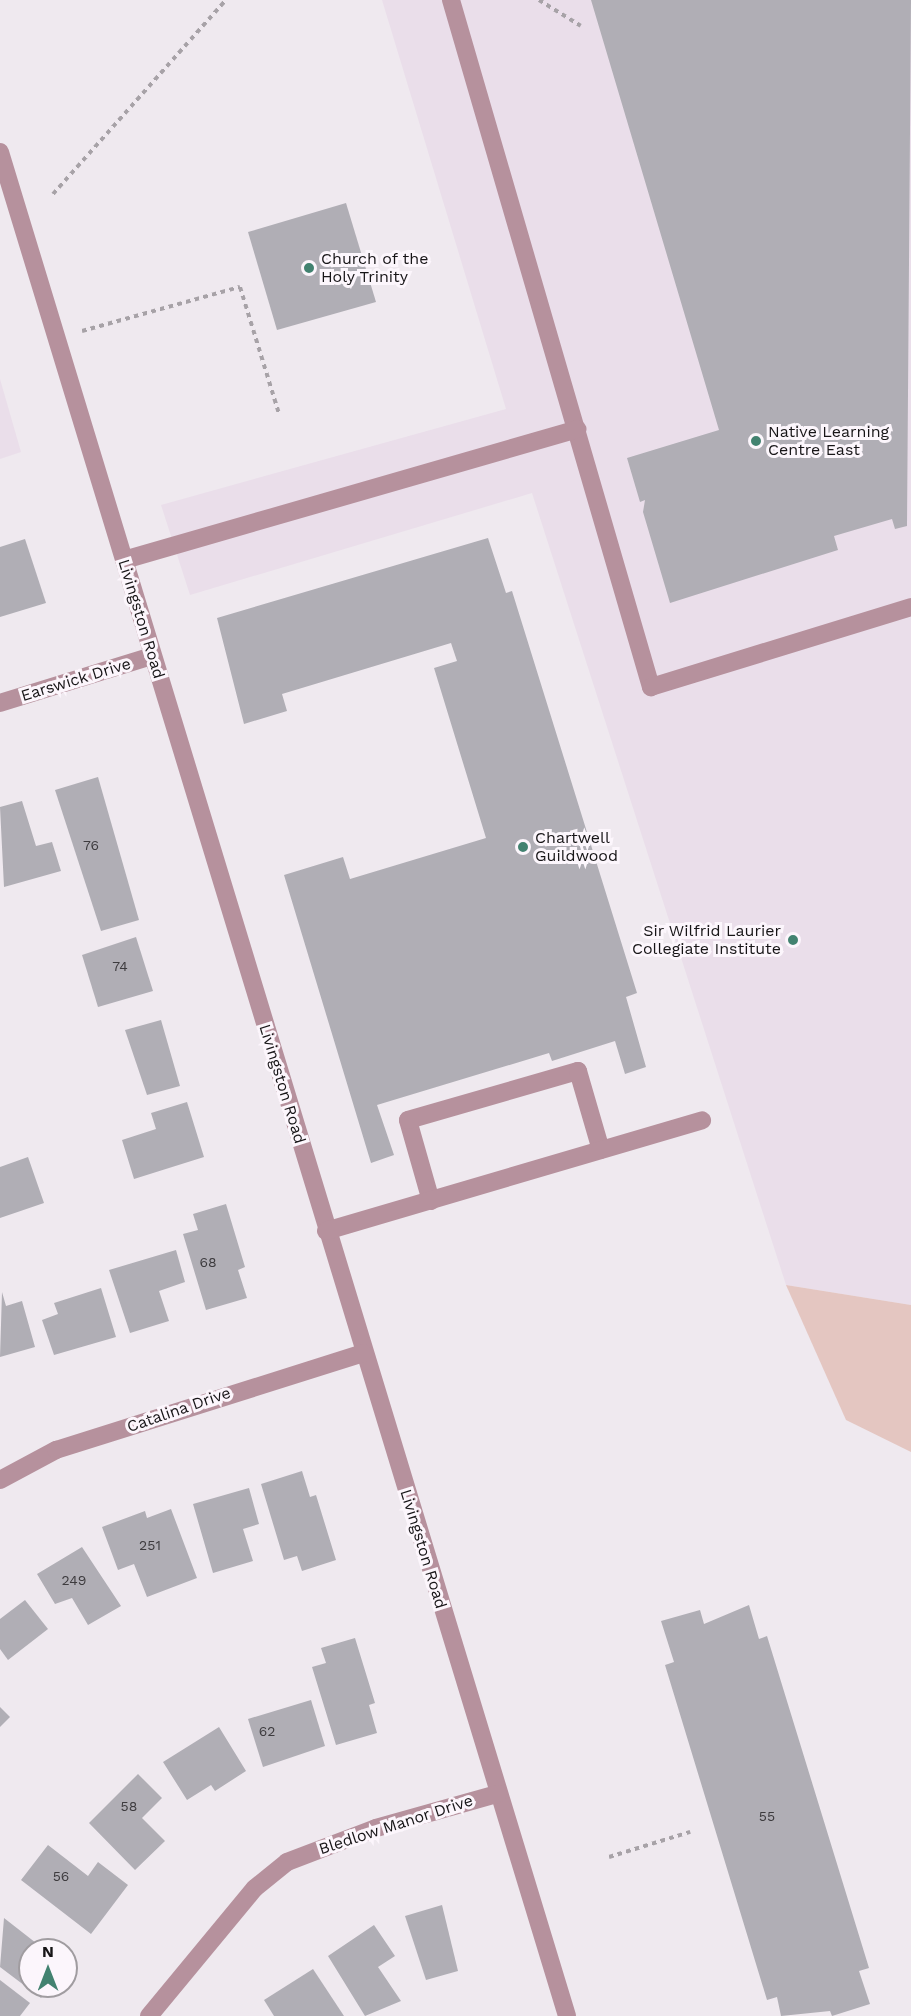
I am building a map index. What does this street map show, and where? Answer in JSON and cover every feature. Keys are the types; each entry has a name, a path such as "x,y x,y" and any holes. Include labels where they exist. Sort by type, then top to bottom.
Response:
{"street":[{"path":"452,0 651,687 911,606"},
{"name":"Livingston Road","path":"0,152 326,1232 567,2016"},
{"path":"124,560 577,429"},
{"name":"Earswick Drive","path":"0,703 152,656"},
{"path":"431,1201 408,1120 578,1071 601,1150"},
{"path":"326,1232 702,1120"},
{"name":"Catalina Drive","path":"0,1480 56,1450 363,1353"},
{"name":"Bledlow Manor Drive","path":"149,2016 255,1888 287,1862 376,1828 497,1794"}],"path":[{"path":"53,194 226,0"},
{"path":"539,0 581,26"},
{"path":"57,337 240,287 279,414"},
{"path":"609,1857 690,1832"}],"shaded area":[{"name":"Sir Wilfrid Laurier Collegiate Institute","path":"382,0 911,0 911,1305 786,1285 532,493 190,595 161,505 506,409"},
{"path":"0,379 21,452 0,459"},
{"path":"786,1285 911,1305 911,1452 846,1420"}],"building":[{"path":"591,0 911,0 907,526 895,529 892,519 834,536 838,550 670,603 643,512 645,500 640,502 627,458 719,430"},
{"name":"Church of the Holy Trinity","path":"346,203 376,302 277,330 248,232"},
{"name":"Chartwell Guildwood","path":"488,538 506,593 512,591 637,993 626,997 646,1067 625,1074 615,1041 552,1061 549,1053 377,1105 394,1155 371,1163 284,875 343,857 350,879 486,838 434,668 457,661 451,643 282,694 287,711 244,724 217,618"},
{"path":"25,539 46,603 0,617 0,547"},
{"path":"98,777 139,920 101,931 55,790"},
{"path":"22,801 36,846 52,842 61,871 4,887 0,807"},
{"path":"136,937 153,991 98,1007 82,955"},
{"path":"161,1020 180,1086 147,1095 125,1030"},
{"path":"187,1102 204,1157 134,1179 122,1140 156,1129 151,1113"},
{"path":"28,1157 44,1203 0,1218 0,1167"},
{"path":"226,1204 245,1267 238,1270 247,1298 206,1310 183,1234 198,1230 193,1214"},
{"path":"176,1250 185,1282 159,1291 169,1321 130,1333 109,1270"},
{"path":"101,1288 116,1337 54,1355 42,1320 58,1314 54,1303"},
{"path":"2,1292 6,1306 22,1301 35,1347 0,1357"},
{"path":"302,1471 310,1497 316,1495 336,1560 302,1571 297,1556 284,1560 261,1484"},
{"path":"249,1488 259,1524 243,1529 253,1561 213,1573 193,1504"},
{"path":"171,1509 197,1578 147,1597 134,1564 118,1570 102,1527 145,1511 147,1518"},
{"path":"82,1547 121,1606 88,1625 72,1598 55,1604 37,1574"},
{"path":"25,1600 48,1629 8,1660 0,1649 0,1619"},
{"path":"749,1605 759,1639 767,1636 869,1968 859,1971 870,2004 832,2016 830,2011 781,2016 777,1997 767,2000 665,1665 674,1662 661,1621 700,1610 704,1624"},
{"path":"355,1638 375,1703 369,1705 377,1733 336,1745 312,1667 326,1663 321,1648"},
{"path":"311,1700 325,1746 263,1767 248,1719"},
{"path":"0,1707 10,1717 0,1727"},
{"path":"219,1727 246,1771 215,1791 211,1785 187,1800 163,1762"},
{"path":"138,1774 162,1798 142,1818 165,1841 135,1870 89,1823"},
{"path":"48,1845 88,1876 98,1862 128,1885 91,1934 21,1880"},
{"path":"442,1905 458,1971 426,1980 405,1916"},
{"path":"4,1918 30,1938 18,1938 18,1981 0,1967"},
{"path":"374,1925 395,1956 378,1967 401,2001 365,2016 328,1956"},
{"path":"313,1969 344,2016 274,2016 264,2000"},
{"path":"0,1980 18,1994 18,1998 23,1998 30,2003 20,2016 0,2016"}],"place":[{"name":"Church of the Holy Trinity","path":"309,268"},
{"name":"Native Learning Centre East","path":"756,441"},
{"name":"Chartwell Guildwood","path":"523,847"},
{"name":"Sir Wilfrid Laurier Collegiate Institute","path":"793,940"}]}
